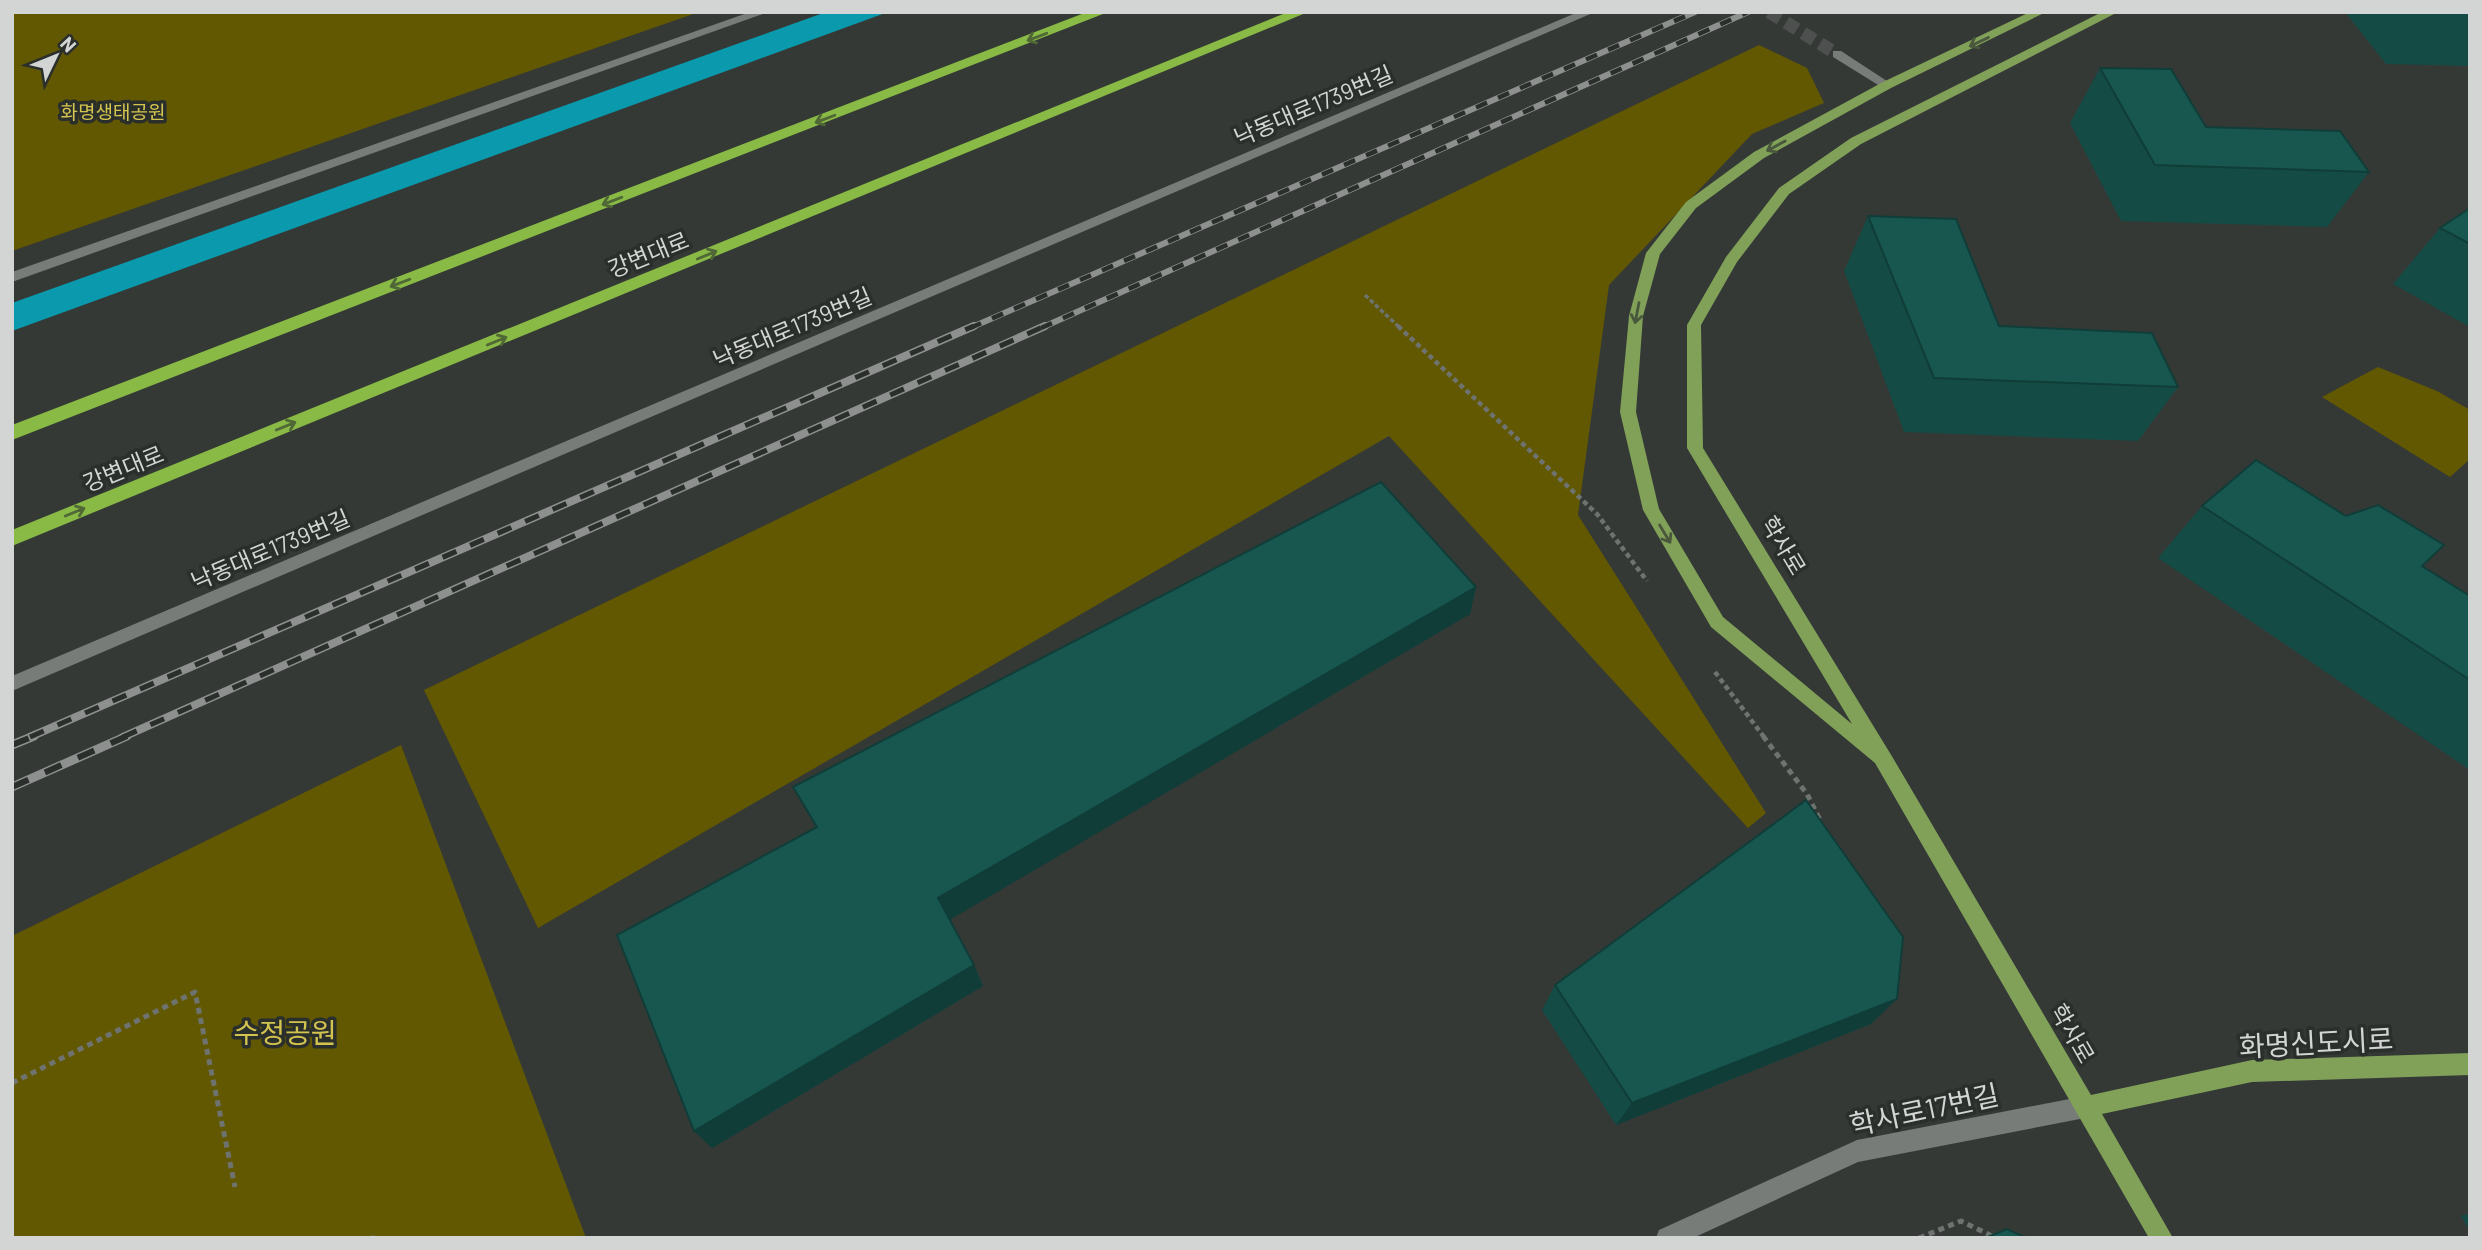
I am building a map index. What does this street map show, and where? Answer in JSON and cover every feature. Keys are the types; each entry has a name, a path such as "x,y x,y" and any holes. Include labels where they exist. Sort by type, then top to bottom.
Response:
{"highway":[{"path":"12,433 1101,12"},
{"name":"강변대로","path":"12,538 1301,12"}],"main road":[{"path":"1886,764 1717,622 1651,510 1628,412 1636,316 1653,253 1691,205 1759,155 1887,85 2040,12"},
{"name":"학사로","path":"2112,12 1856,141 1784,191 1731,260 1694,325 1695,448 1886,764 2162,1238"},
{"name":"화명신도시로","path":"2085,1107 2252,1071 2470,1064"}],"street":[{"path":"12,277 762,12"},
{"name":"낙동대로1739번길","path":"12,684 1589,12"},
{"path":"1838,54 1887,85"},
{"name":"학사로17번길","path":"1667,1238 1857,1151 2085,1107"}],"path":[{"path":"1365,295 1597,514 1648,582"},
{"path":"1714,671 1807,794 1825,831"},
{"path":"12,1083 195,992 235,1187"},
{"path":"1919,1238 1961,1221 1996,1238"}],"green space":[{"name":"화명생태공원","path":"12,12 699,12 12,251"},
{"path":"1759,45 1807,68 1824,103 1752,134 1609,285 1578,515 1766,813 1748,828 1389,436 538,928 424,690"},
{"path":"2378,367 2437,391 2470,410 2470,459 2450,477 2322,397"},
{"name":"수정공원","path":"401,745 586,1238 12,1238 12,936"}],"water":[{"path":"826,12 888,12 12,331 12,303"}],"building":[{"path":"2100,68 2171,69 2206,127 2340,131 2369,172 2155,165"},
{"path":"2470,208 2470,244 2440,228"},
{"path":"1868,216 1956,219 1999,326 2152,333 2178,387 1934,378"},
{"path":"2256,460 2346,516 2378,505 2444,545 2422,566 2470,596 2470,680 2202,506"},
{"path":"1381,482 1476,587 938,898 974,965 694,1131 617,935 817,827 793,787"},
{"path":"1806,800 1903,937 1897,999 1632,1103 1555,985"},
{"path":"2007,1229 2026,1238 1985,1238"}],"tunnel":[{"path":"1769,12 1837,54"}],"railway":[{"path":"970,328 1695,12"},
{"path":"1041,328 1748,12"},
{"path":"30,737 974,326"},
{"path":"123,737 1045,326"},
{"path":"12,745 34,736"},
{"path":"12,787 127,736"}]}
